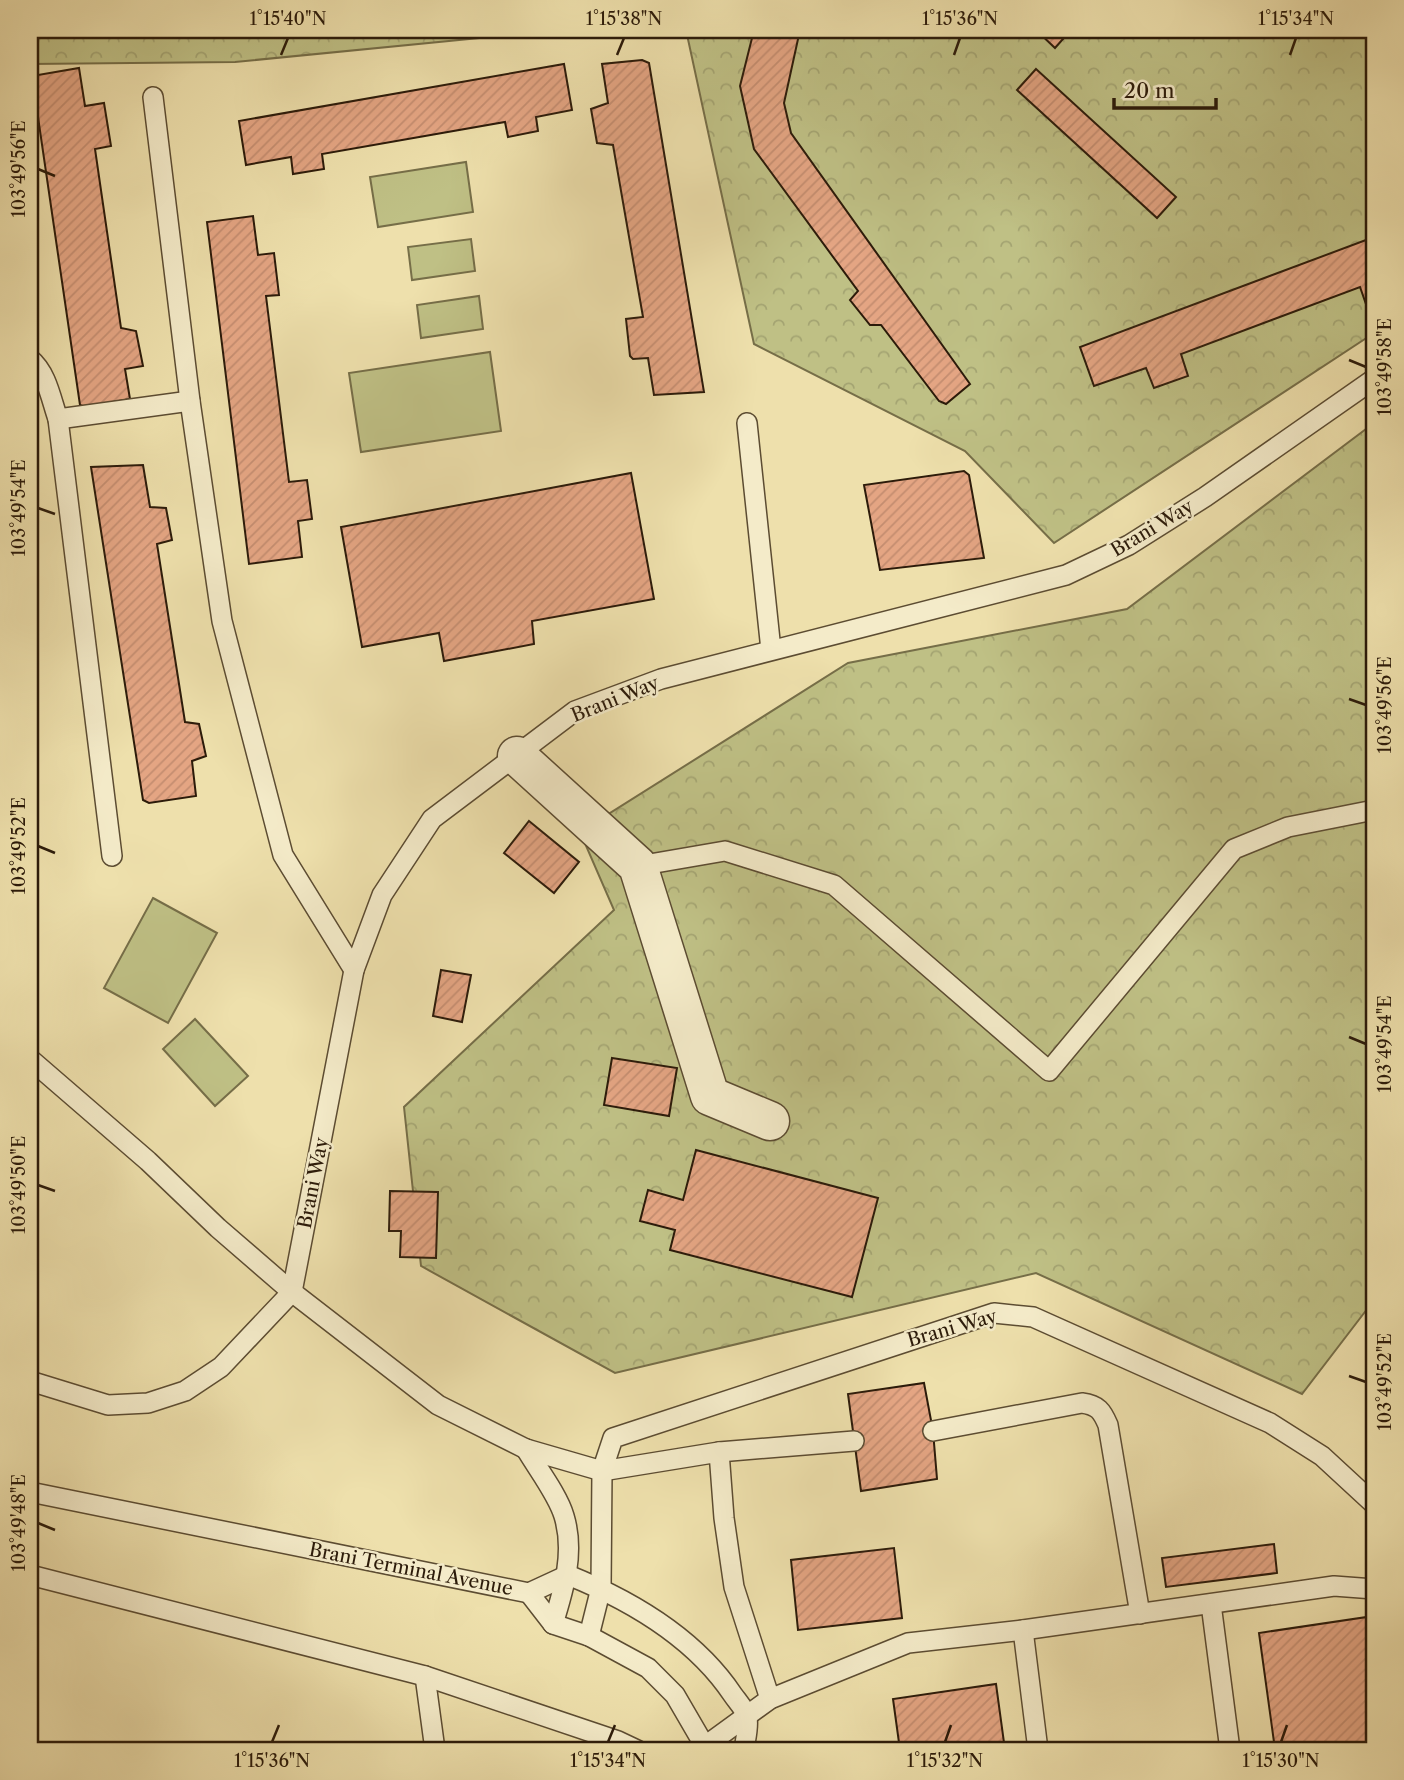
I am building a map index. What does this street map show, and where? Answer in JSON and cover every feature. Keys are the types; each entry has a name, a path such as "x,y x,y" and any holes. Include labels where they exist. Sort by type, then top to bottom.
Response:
{"street":[{"path":"517,755 638,866 710,1096 770,1121"}],"lane":[{"path":"153,97 190,401 222,621 284,855 354,970"},
{"path":"30,359 38,365 46,382 58,419 112,856"},
{"name":"Brani Way","path":"292,1292 354,970 382,895 432,819 575,711 662,679 1066,575 1129,545 1205,497 1374,379"},
{"path":"58,419 190,401"},
{"path":"747,423 771,650"},
{"path":"638,866 725,851 834,884 1049,1071 1234,849 1288,827 1374,810"},
{"path":"30,1059 148,1161 218,1228 292,1292 438,1405 526,1449 602,1471 719,1452 854,1441"},
{"path":"30,1381 108,1405 148,1403 185,1391 221,1367 292,1292"},
{"name":"Brani Way","path":"590,1636 601,1588 602,1471 610,1443 618,1436 994,1313 1008,1312 1033,1317 1270,1423 1322,1456 1374,1504"},
{"path":"933,1431 1082,1402 1102,1411 1108,1425 1140,1614"},
{"path":"526,1449 564,1515 568,1575 553,1624"},
{"path":"719,1452 724,1518 734,1587 770,1699"},
{"name":"Brani Terminal Avenue","path":"30,1492 529,1593 568,1575"},
{"path":"30,1575 425,1676 618,1741 637,1750"},
{"path":"568,1575 601,1588 664,1626 719,1674 747,1717 744,1750"},
{"path":"529,1593 553,1624 590,1636 648,1668 675,1695 706,1749 770,1699 908,1643 1023,1630 1334,1586 1374,1589"},
{"path":"1211,1604 1230,1750"},
{"path":"1023,1630 1038,1750"},
{"path":"425,1676 435,1750"}],"green space":[{"path":"30,30 560,30 235,62 30,64"},
{"path":"686,30 1374,30 1374,333 1054,543 965,451 754,344"},
{"path":"466,162 473,212 378,227 370,177"},
{"path":"471,239 475,271 412,280 408,247"},
{"path":"479,296 483,329 421,338 417,305"},
{"path":"490,352 501,431 361,452 349,373"},
{"path":"1374,423 1374,1300 1302,1394 1036,1273 615,1373 421,1266 404,1107 614,910 580,832 848,663 1127,609"},
{"path":"153,898 217,933 168,1023 104,988"},
{"path":"195,1019 248,1076 215,1106 163,1049"}],"building":[{"path":"754,30 800,30 784,103 791,133 970,384 946,404 939,401 881,325 870,325 850,300 858,291 754,149 740,86"},
{"path":"1036,30 1071,30 1055,48"},
{"path":"642,60 649,63 704,392 654,395 648,358 633,359 630,356 626,319 643,317 613,145 597,143 591,109 608,103 602,64"},
{"path":"564,64 572,110 536,117 538,131 508,137 505,122 322,154 324,169 293,174 291,157 246,165 239,121"},
{"path":"79,68 85,106 104,103 111,146 95,149 121,328 136,331 143,366 125,369 130,399 85,407 80,405 32,76"},
{"path":"1036,69 1176,197 1157,218 1017,90"},
{"path":"253,216 258,255 274,253 279,295 266,296 289,482 307,480 312,519 298,521 302,557 249,564 207,222"},
{"path":"1374,237 1374,305 1367,307 1360,287 1181,354 1188,376 1154,388 1146,368 1094,386 1080,347"},
{"path":"143,465 150,507 166,508 172,540 157,544 185,722 199,724 206,756 192,761 196,796 149,803 143,800 91,467"},
{"path":"964,471 969,475 984,558 880,570 864,485"},
{"path":"631,473 654,599 532,621 534,644 444,661 439,633 362,647 341,527"},
{"path":"529,821 579,862 554,893 504,853"},
{"path":"441,970 471,975 462,1022 433,1016"},
{"path":"612,1058 677,1068 669,1116 604,1105"},
{"path":"696,1150 878,1198 852,1297 670,1250 675,1230 640,1221 648,1190 683,1200"},
{"path":"390,1191 438,1192 436,1258 400,1257 401,1231 389,1231"},
{"path":"924,1383 933,1431 937,1479 861,1491 848,1394"},
{"path":"1274,1544 1277,1573 1166,1587 1162,1558"},
{"path":"894,1548 902,1618 798,1630 791,1560"},
{"path":"1367,1617 1374,1670 1374,1750 1266,1750 1265,1743 1274,1742 1259,1633"},
{"path":"996,1684 1005,1750 900,1750 893,1699"}]}
